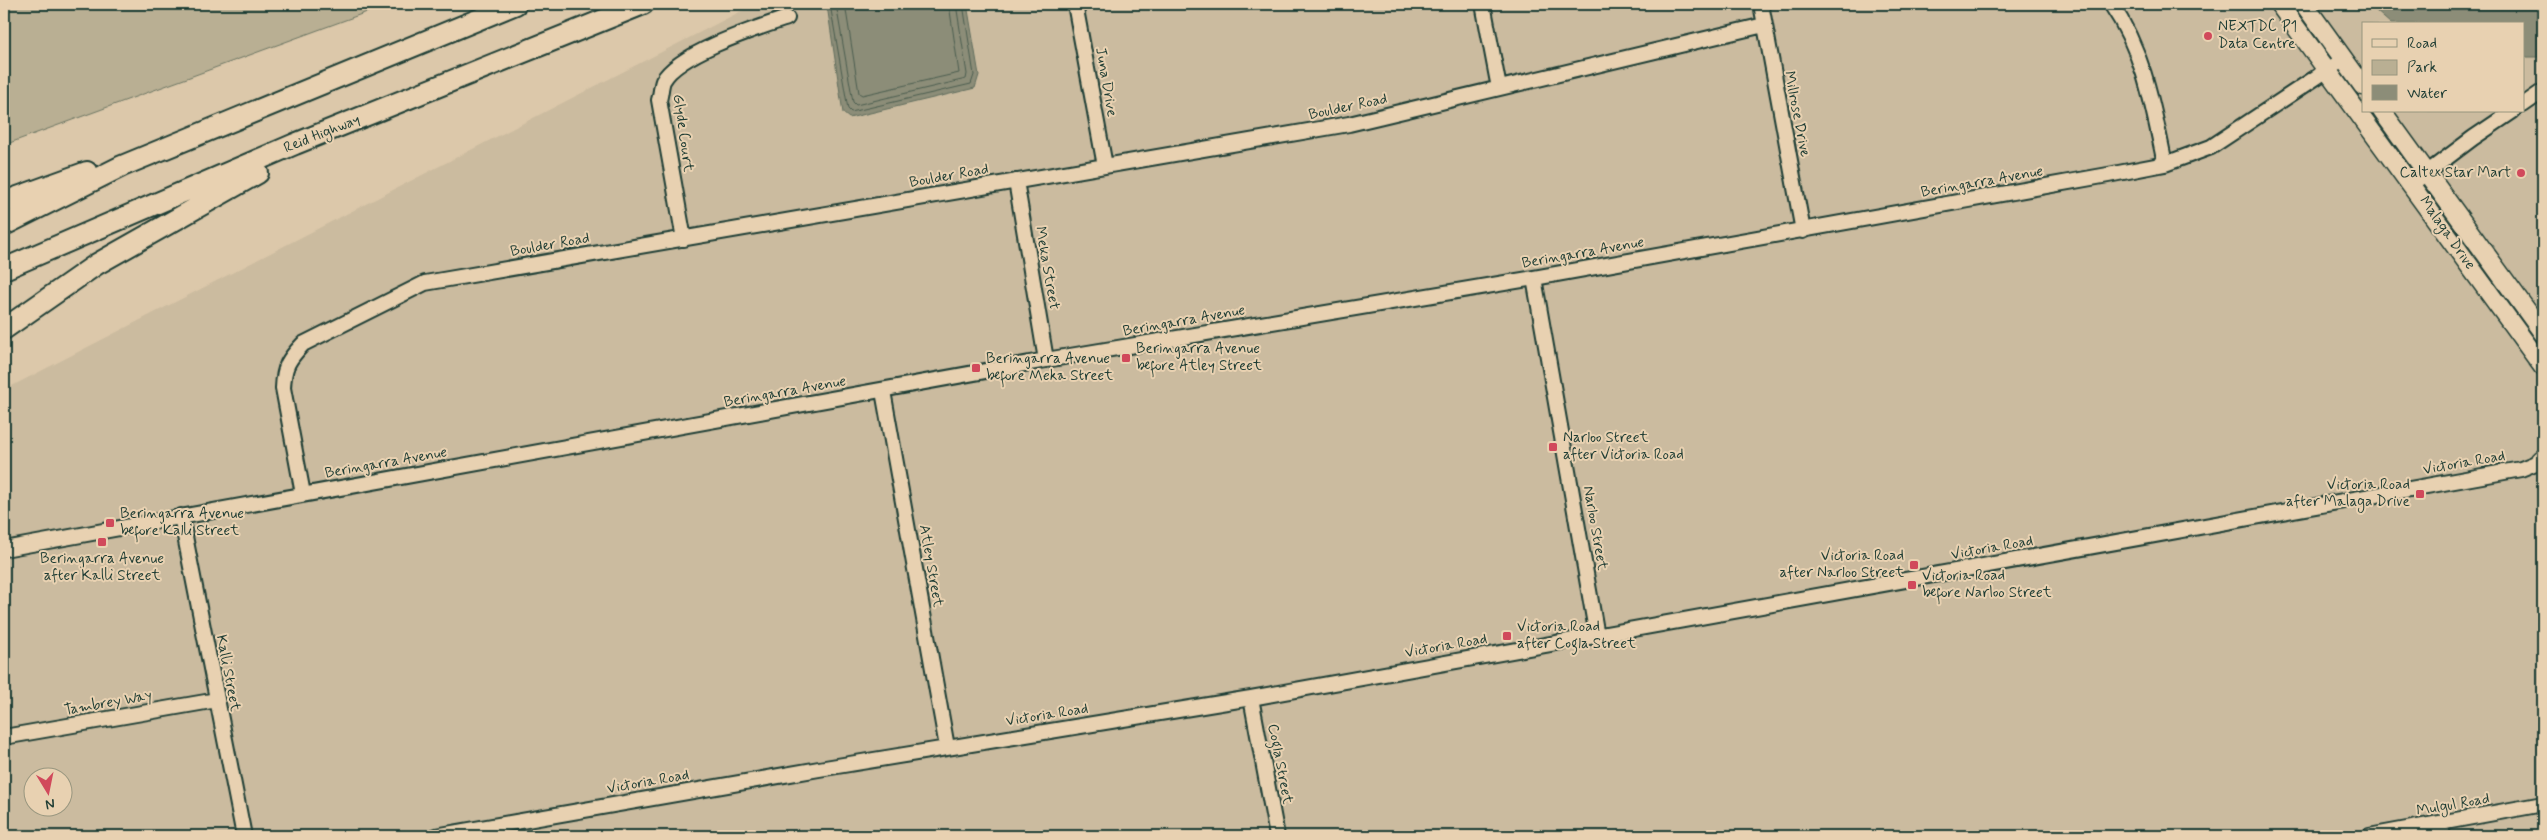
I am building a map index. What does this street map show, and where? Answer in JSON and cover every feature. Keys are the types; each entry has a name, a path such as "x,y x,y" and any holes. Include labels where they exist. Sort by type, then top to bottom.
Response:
{"highway":[{"path":"4,225 122,166 516,4"},
{"name":"Reid Highway","path":"4,269 295,144 643,4"},
{"path":"4,328 55,291 139,238 296,154 614,16"},
{"path":"4,202 281,101"}],"main road":[{"name":"Malaga Drive","path":"2279,4 2412,184 2543,367"},
{"path":"2304,4 2362,85"},
{"name":"Malaga Drive","path":"2383,112 2543,333"}],"street":[{"name":"Juna Drive","path":"1075,4 1105,166"},
{"path":"1482,4 1499,88"},
{"name":"Millrose Drive","path":"1761,4 1803,231"},
{"path":"2111,4 2135,46 2146,77 2165,164"},
{"name":"Glyde Court","path":"684,239 660,100 663,81 677,65 738,34 786,18"},
{"name":"Boulder Road","path":"303,494 283,388 284,371 290,358 303,344 425,283 1349,124 1764,25"},
{"name":"Beringarra Avenue","path":"4,549 1046,360 1803,231 2165,164 2211,147 2232,135 2344,59"},
{"path":"2524,104 2543,91"},
{"path":"2412,184 2512,112"},
{"name":"Meka Street","path":"1016,181 1046,360"},
{"name":"Narloo Street","path":"1534,278 1597,636"},
{"name":"Atley Street","path":"883,391 947,747"},
{"name":"Victoria Road","path":"434,836 947,747 1250,698 2521,469 2542,462"},
{"name":"Kalli Street","path":"181,516 244,836"},
{"name":"Cogla Street","path":"1250,698 1277,836"},
{"name":"Tambrey Way","path":"4,737 217,700"},
{"name":"Mulgul Road","path":"2369,836 2442,830 2543,804"}],"shaded area":[{"path":"755,4 2543,4 2543,836 4,836 4,390"}],"green space":[{"path":"4,4 389,4 4,145"}],"water":[{"path":"824,4 967,4 979,75 975,88 849,118 843,113 828,12"},
{"path":"2368,4 2543,4 2543,57 2524,57 2524,22 2389,22"}],"place":[{"name":"NEXTDC P1 Data Centre","path":"2208,36"},
{"name":"Caltex Star Mart","path":"2521,173"},
{"name":"Beringarra Avenue before Atley Street","path":"1126,358"},
{"name":"Beringarra Avenue before Meka Street","path":"976,368"},
{"name":"Narloo Street after Victoria Road","path":"1553,447"},
{"name":"Victoria Road after Malaga Drive","path":"2420,494"},
{"name":"Beringarra Avenue before Kalli Street","path":"110,523"},
{"name":"Beringarra Avenue after Kalli Street","path":"102,542"},
{"name":"Victoria Road after Narloo Street","path":"1914,565"},
{"name":"Victoria Road before Narloo Street","path":"1912,585"},
{"name":"Victoria Road after Cogla Street","path":"1507,636"}]}
